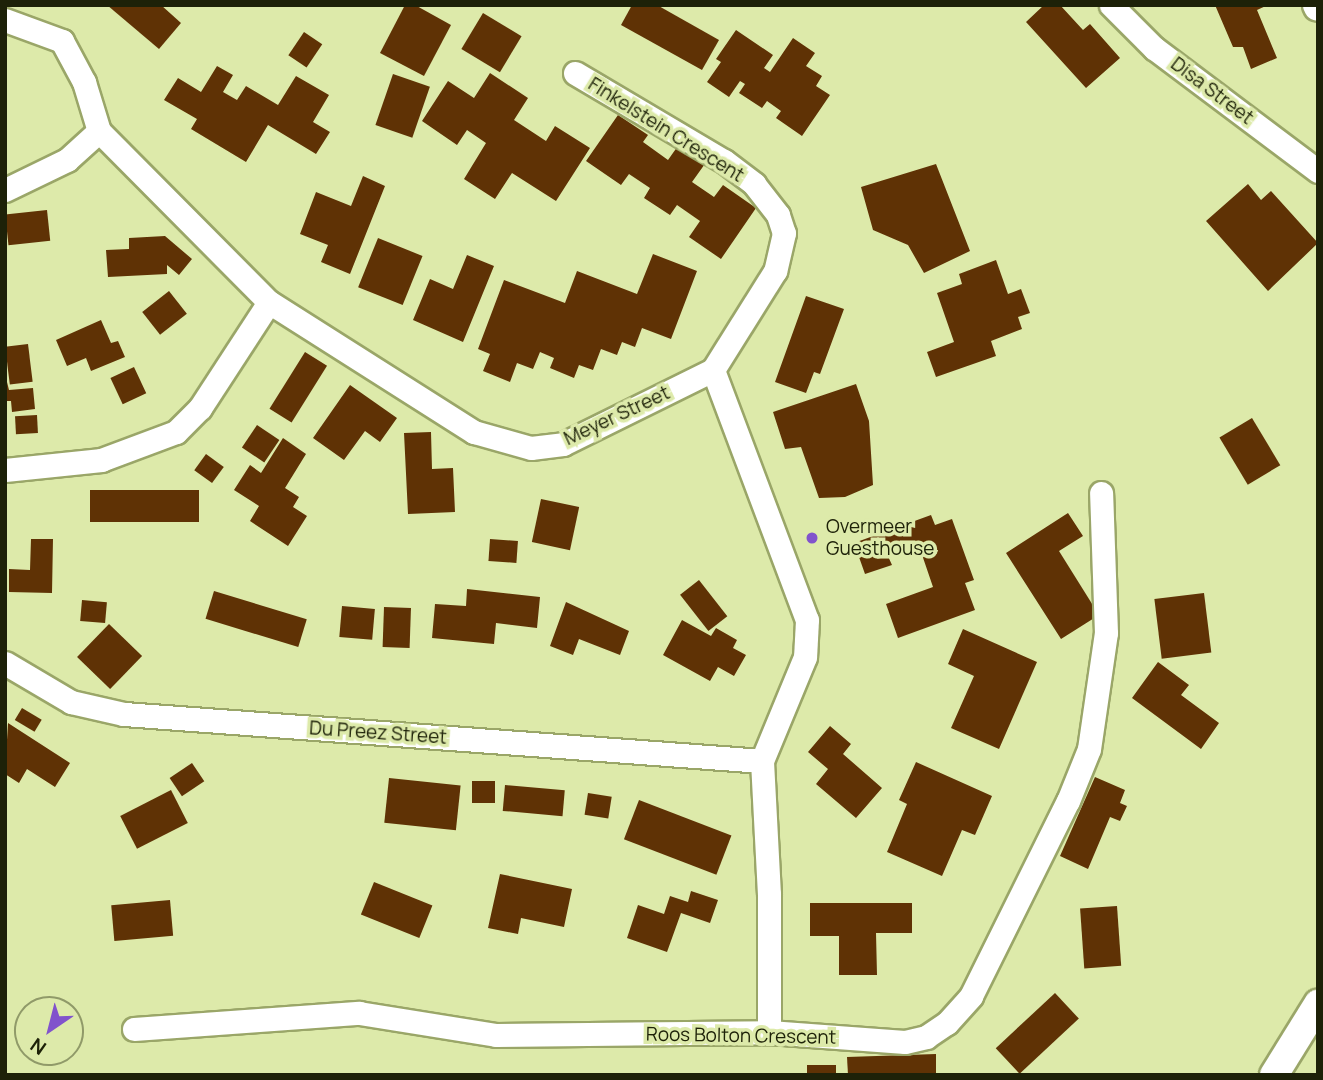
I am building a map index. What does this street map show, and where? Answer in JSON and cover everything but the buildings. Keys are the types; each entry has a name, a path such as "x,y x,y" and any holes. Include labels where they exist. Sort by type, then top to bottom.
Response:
{"street":[{"name":"Disa Street","path":"1111,5 1154,48 1318,171"},
{"name":"Meyer Street","path":"5,20 62,41 84,82 99,131 269,302 474,432 508,445 531,448 562,444 713,370"},
{"name":"Finkelstein Crescent","path":"575,73 724,161 754,184 778,215 784,233 775,271 713,370"},
{"path":"5,190 67,160 99,131"},
{"path":"5,470 101,460 176,432 200,408 269,302"},
{"path":"713,370 807,620 805,657 762,761 769,894 769,1032"},
{"name":"Roos Bolton Crescent","path":"134,1029 359,1013 496,1035 769,1032 905,1042 947,1023 971,996 1068,802 1088,749 1104,660 1101,493"},
{"name":"Du Preez Street","path":"5,663 71,702 124,714 762,761"},
{"path":"1275,1075 1318,1004"}],"place":[{"name":"Overmeer Guesthouse","path":"812,538"}]}
